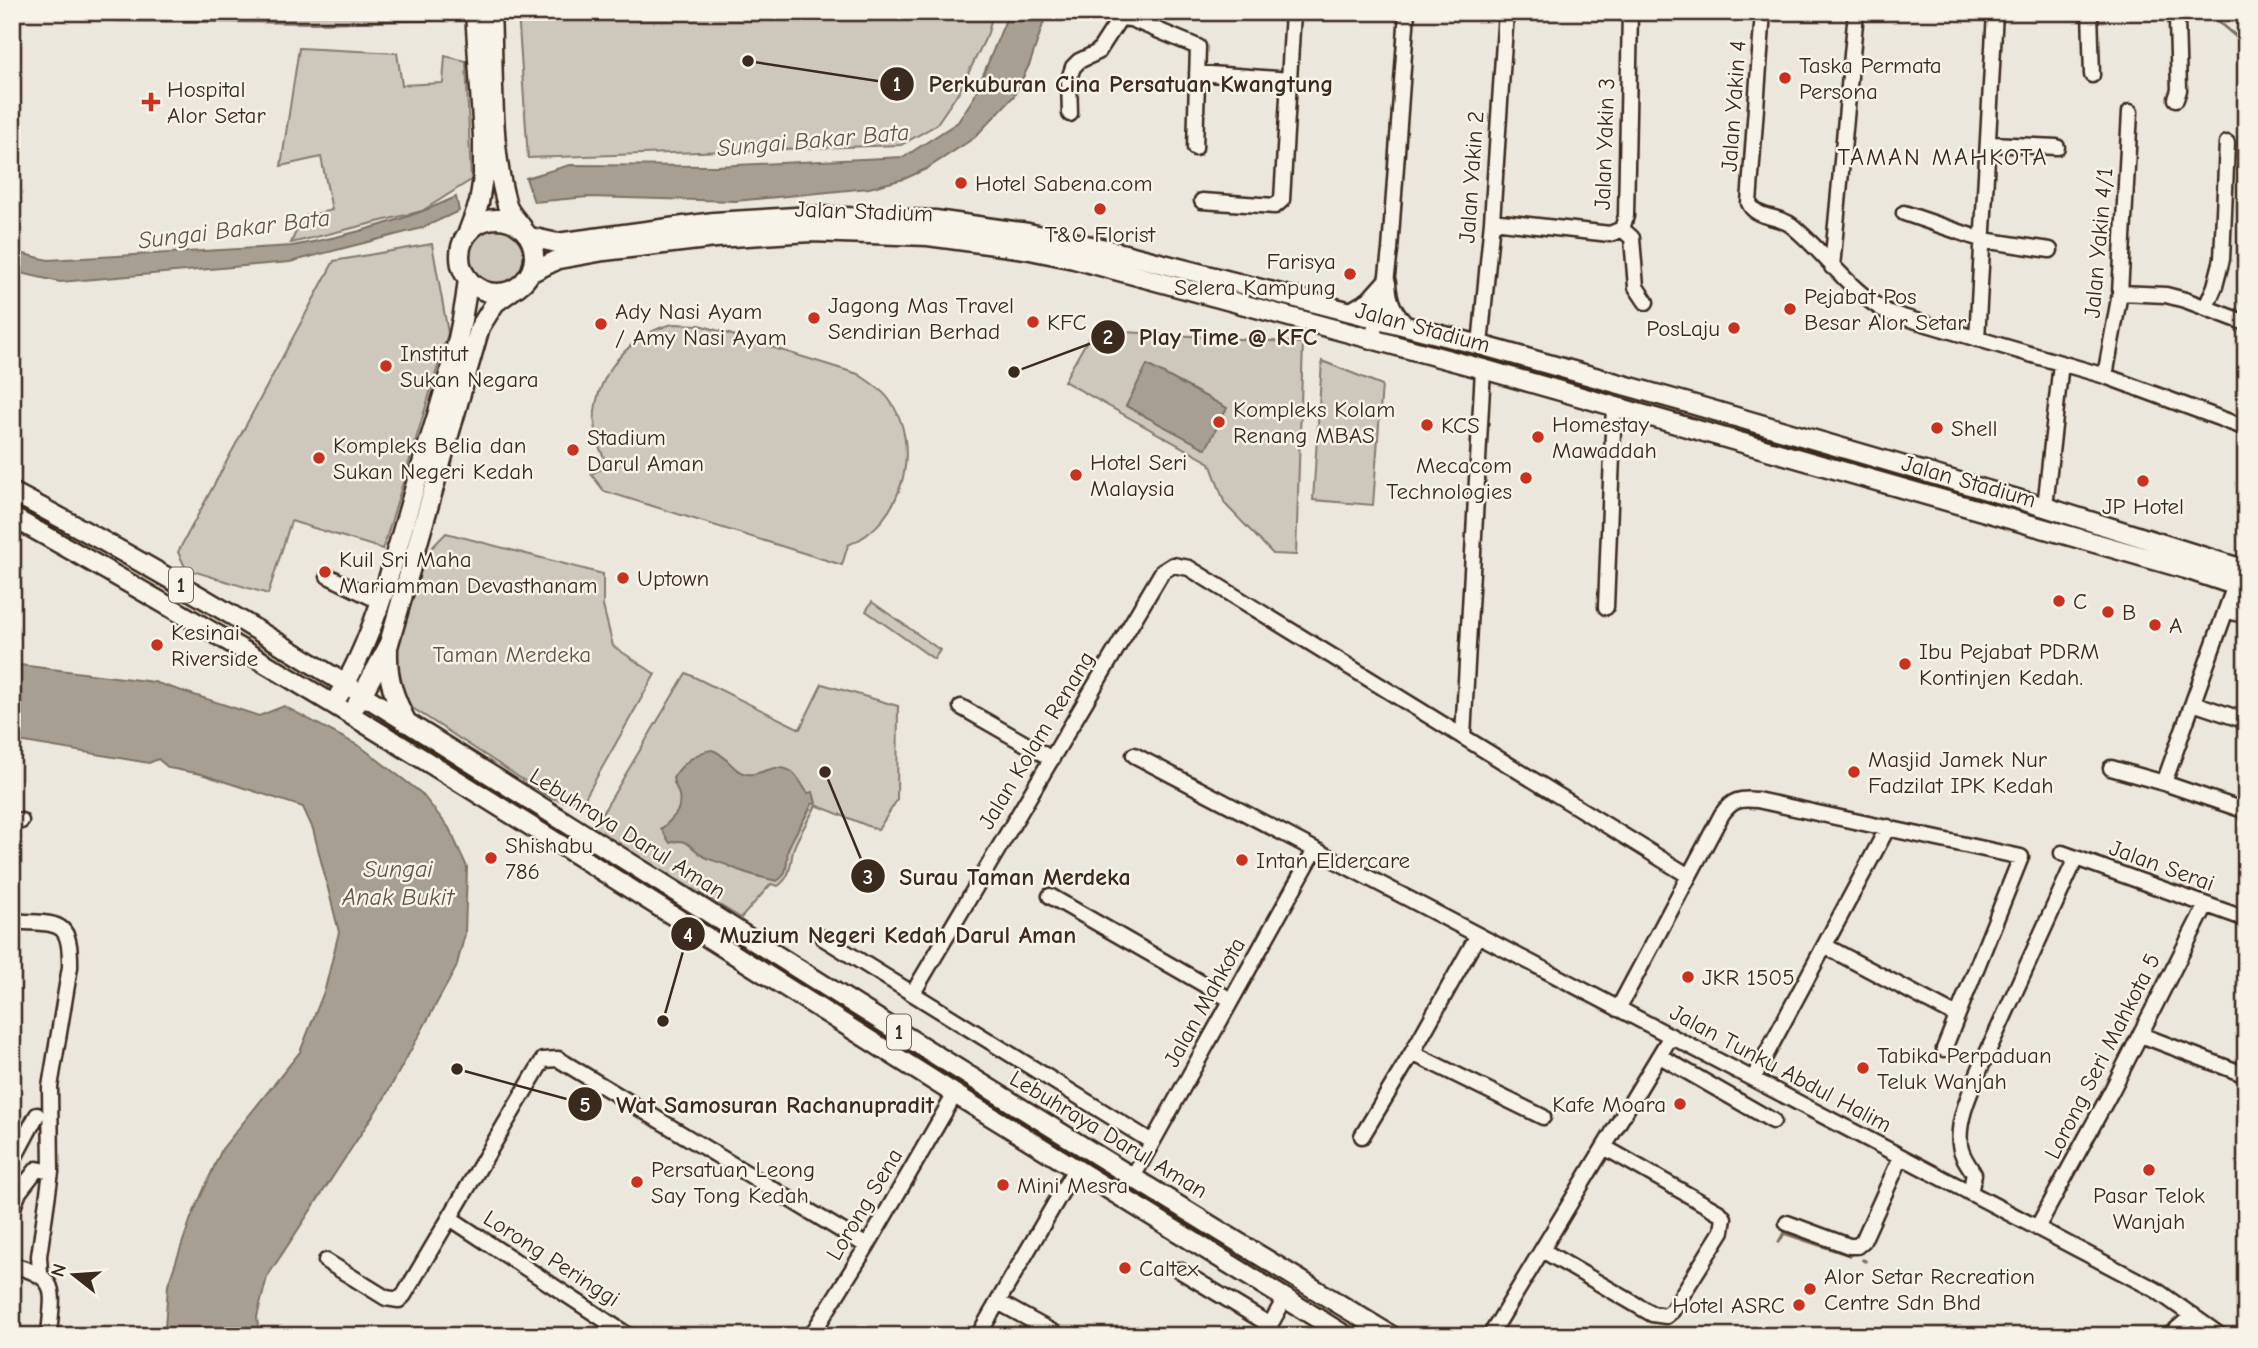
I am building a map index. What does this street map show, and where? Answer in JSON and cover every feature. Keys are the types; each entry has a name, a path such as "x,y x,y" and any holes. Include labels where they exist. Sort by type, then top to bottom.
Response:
{"main road":[{"path":"475,12 483,177 479,203 461,244 460,256 462,269 477,288 501,293 513,290"},
{"path":"351,715 388,646 480,327 495,303 523,283 534,261 534,249 526,232 508,208 500,171 491,12"},
{"name":"Jalan Stadium","path":"526,232 557,243 768,217 812,216 935,220 1069,241 1480,345 1688,403 2045,507 2242,581"},
{"path":"468,232 487,220 499,218 512,221 526,232"},
{"name":"Jalan Stadium","path":"530,273 559,259 604,251 715,238 811,232 928,236 1025,249 1074,259 1483,369 2186,569 2242,581"},
{"path":"334,704 366,645 462,328 468,279"},
{"path":"1351,312 1370,301 1386,283"},
{"path":"1386,283 1388,302 1405,326"},
{"name":"Lebuhraya Darul Aman","path":"12,492 141,562 362,695 1392,1336"},
{"name":"Lebuhraya Darul Aman","path":"12,517 147,592 334,704 1346,1336"},
{"path":"388,646 387,673 395,699 408,724"}],"street":[{"path":"1202,201 1275,206 1282,200 1293,12"},
{"path":"1372,339 1386,283 1390,250 1407,12"},
{"name":"Jalan Yakin 2","path":"1480,345 1492,221 1506,12"},
{"name":"Jalan Yakin 3","path":"1492,221 1609,234 1622,229 1626,216 1630,12"},
{"name":"Jalan Yakin 4","path":"1763,12 1749,203 1757,214 1780,219 1793,227 1832,267"},
{"path":"1856,12 1832,267 1879,308 1889,313 2105,376 2246,428"},
{"path":"1977,339 1995,12"},
{"path":"2090,12 2092,75"},
{"path":"2174,17 2179,90 2176,99"},
{"path":"1070,114 1068,84 1073,67 1098,52 1115,22 1120,18 1131,19 1198,47 1195,148"},
{"path":"1197,74 1290,79"},
{"name":"Jalan Yakin 4/1","path":"2105,376 2120,293 2130,112"},
{"path":"2206,307 2216,286 2222,259 2227,143"},
{"path":"1989,144 2057,148"},
{"path":"1904,213 1983,240 2050,250"},
{"path":"1622,229 1632,238 1636,287 1646,302"},
{"path":"2120,293 2166,295 2246,323"},
{"path":"2045,507 2061,363"},
{"path":"1483,369 1463,737 1689,876"},
{"path":"1606,607 1614,406"},
{"name":"Jalan Kolam Renang","path":"913,993 1162,572 1173,565 1189,568 1463,737"},
{"path":"328,576 379,601"},
{"path":"2164,783 2226,610 2242,581"},
{"path":"2226,610 2246,616"},
{"path":"2193,703 2246,721"},
{"path":"961,707 1052,759"},
{"name":"Jalan Tunku Abdul Halim","path":"1134,755 2156,1290 2221,1336"},
{"path":"2111,768 2246,811"},
{"path":"1618,1009 1722,814 1731,802 1740,799 1757,800 2021,857 1944,1049"},
{"path":"1753,1079 1888,827"},
{"name":"Jalan Mahkota","path":"1133,1177 1315,850"},
{"name":"Jalan Serai","path":"1970,1193 1974,1174 1962,1154 1960,1133 1966,1103 2069,855 2246,919"},
{"path":"1050,897 1231,1000"},
{"name":"Lorong Seri Mahkota 5","path":"2037,1228 2141,1035 2206,905"},
{"path":"12,921 58,926 69,939 70,967 50,1087 40,1273"},
{"path":"1362,1136 1478,935"},
{"path":"823,938 1152,1142"},
{"path":"1825,946 1957,1016"},
{"path":"2141,1035 2246,1075"},
{"path":"1490,1336 1671,1037"},
{"path":"1412,1053 1543,1117"},
{"path":"1660,1056 1773,1121"},
{"path":"326,1261 386,1297 399,1300 404,1296 543,1060 549,1058 558,1059 867,1246"},
{"name":"Lorong Sena","path":"811,1336 867,1246 955,1094"},
{"path":"37,1115 13,1161 44,1170"},
{"path":"1542,1250 1652,1314 1666,1315 1672,1311 1722,1231 1724,1218 1720,1213 1604,1147"},
{"path":"1787,1223 1849,1246 1857,1246 1863,1241 1901,1157"},
{"path":"978,1336 1075,1169"},
{"path":"12,1210 19,1192 44,1170"},
{"name":"Lorong Peringgi","path":"450,1218 628,1335"},
{"path":"12,1265 40,1273 48,1280 52,1294 49,1336"},
{"path":"1180,1270 1267,1331 1285,1298"},
{"path":"998,1301 1060,1336"},
{"path":"2169,1336 2193,1315"}],"green space":[{"path":"88,12 450,12 450,20 315,23 116,21"},
{"path":"518,12 993,12 988,33 960,90 936,125 901,145 528,158"},
{"path":"299,48 397,53 402,85 443,83 445,56 466,61 471,180 422,211 291,243 302,217 332,210 321,157 281,166"},
{"path":"497,224 515,230 523,238 529,256 523,274 515,282 497,288 479,282 471,274 465,256 471,238 479,230"},
{"name":"Kompleks Belia dan Sukan Negeri Kedah","path":"432,244 448,333 383,549 291,521 268,594 186,569 178,552 334,261"},
{"path":"673,324 700,325 858,374 888,398 899,417 905,437 906,459 902,481 883,520 867,535 848,545 842,565 604,491 591,474 608,466 598,443 595,421 596,402 602,384 624,352 655,330"},
{"name":"Kompleks Kolam Renang MBAS","path":"1093,330 1303,343 1296,555 1273,554 1225,504 1210,463 1064,381"},
{"path":"1322,361 1382,385 1373,505 1313,500"},
{"name":"Taman Merdeka","path":"446,533 603,574 603,606 613,646 655,674 585,798 568,802 551,798 408,705 392,656 416,564"},
{"path":"872,602 940,650 934,659 866,611"},
{"path":"686,673 800,729 822,684 898,706 897,800 878,830 816,805 794,846 785,879 778,886 771,884 741,918 593,829"}],"water":[{"name":"Sungai Bakar Bata","path":"1009,12 1047,12 1030,63 1014,96 974,138 926,169 904,179 869,188 735,201 588,197 534,202 526,178 570,165 716,166 904,157 958,122 974,97"},
{"name":"Sungai Bakar Bata","path":"456,197 459,211 422,228 290,262 60,282 12,271 12,251 48,260 292,246 376,227"},
{"path":"1147,365 1227,408 1206,449 1126,406"},
{"name":"Sungai Anak Bukit","path":"12,664 154,682 259,716 284,706 361,747 421,793 449,828 467,867 465,934 456,968 385,1097 267,1277 257,1317 259,1336 169,1336 165,1328 168,1285 191,1218 222,1149 300,1052 325,989 339,932 313,829 303,807 201,774 169,768 158,759 149,763 12,740"},
{"path":"712,750 743,773 754,774 784,768 796,776 808,793 813,792 816,803 812,804 792,840 785,871 777,881 709,859 684,842 670,843 661,829 675,815 679,806 679,795 673,778 689,760"}],"waterway":[{"path":"2212,12 2219,22 2246,45"},
{"path":"1779,1242 1784,1233 1850,1255"}],"place":[{"name":"Perkuburan Cina Persatuan Kwangtung","path":"748,61"},
{"name":"Taska Permata Persona","path":"1785,78"},
{"name":"Hospital Alor Setar","path":"151,102"},
{"name":"Hotel Sabena.com","path":"961,183"},
{"name":"T&O Florist","path":"1100,209"},
{"name":"Farisya Selera Kampung","path":"1350,274"},
{"name":"Pejabat Pos Besar Alor Setar","path":"1790,309"},
{"name":"Jagong Mas Travel Sendirian Berhad","path":"814,318"},
{"name":"KFC","path":"1033,322"},
{"name":"Ady Nasi Ayam / Amy Nasi Ayam","path":"601,324"},
{"name":"PosLaju","path":"1734,328"},
{"name":"Institut Sukan Negara","path":"386,366"},
{"name":"Play Time @ KFC","path":"1014,372"},
{"name":"Kompleks Kolam Renang MBAS","path":"1219,422"},
{"name":"KCS","path":"1427,425"},
{"name":"Shell","path":"1937,428"},
{"name":"Homestay Mawaddah","path":"1538,437"},
{"name":"Stadium Darul Aman","path":"573,450"},
{"name":"Kompleks Belia dan Sukan Negeri Kedah","path":"319,458"},
{"name":"Hotel Seri Malaysia","path":"1076,475"},
{"name":"Mecacom Technologies","path":"1526,478"},
{"name":"JP Hotel","path":"2143,481"},
{"name":"Kuil Sri Maha Mariamman Devasthanam","path":"325,572"},
{"name":"Uptown","path":"623,578"},
{"name":"C","path":"2059,601"},
{"name":"B","path":"2108,612"},
{"name":"A","path":"2155,625"},
{"name":"Kesinai Riverside","path":"157,645"},
{"name":"Ibu Pejabat PDRM Kontinjen Kedah.","path":"1905,664"},
{"name":"Surau Taman Merdeka","path":"825,772"},
{"name":"Masjid Jamek Nur Fadzilat IPK Kedah","path":"1854,772"},
{"name":"Shishabu 786","path":"491,858"},
{"name":"Intan Eldercare","path":"1242,860"},
{"name":"JKR 1505","path":"1688,977"},
{"name":"Muzium Negeri Kedah Darul Aman","path":"663,1021"},
{"name":"Tabika Perpaduan Teluk Wanjah","path":"1863,1068"},
{"name":"Wat Samosuran Rachanupradit","path":"457,1069"},
{"name":"Kafe Moara","path":"1680,1104"},
{"name":"Pasar Telok Wanjah","path":"2149,1170"},
{"name":"Persatuan Leong Say Tong Kedah","path":"637,1182"},
{"name":"Mini Mesra","path":"1003,1185"},
{"name":"Caltex","path":"1125,1268"},
{"name":"Alor Setar Recreation Centre Sdn Bhd","path":"1810,1289"},
{"name":"Hotel ASRC","path":"1799,1305"}],"district":[{"name":"TAMAN MAHKOTA","path":"1943,157"}]}
